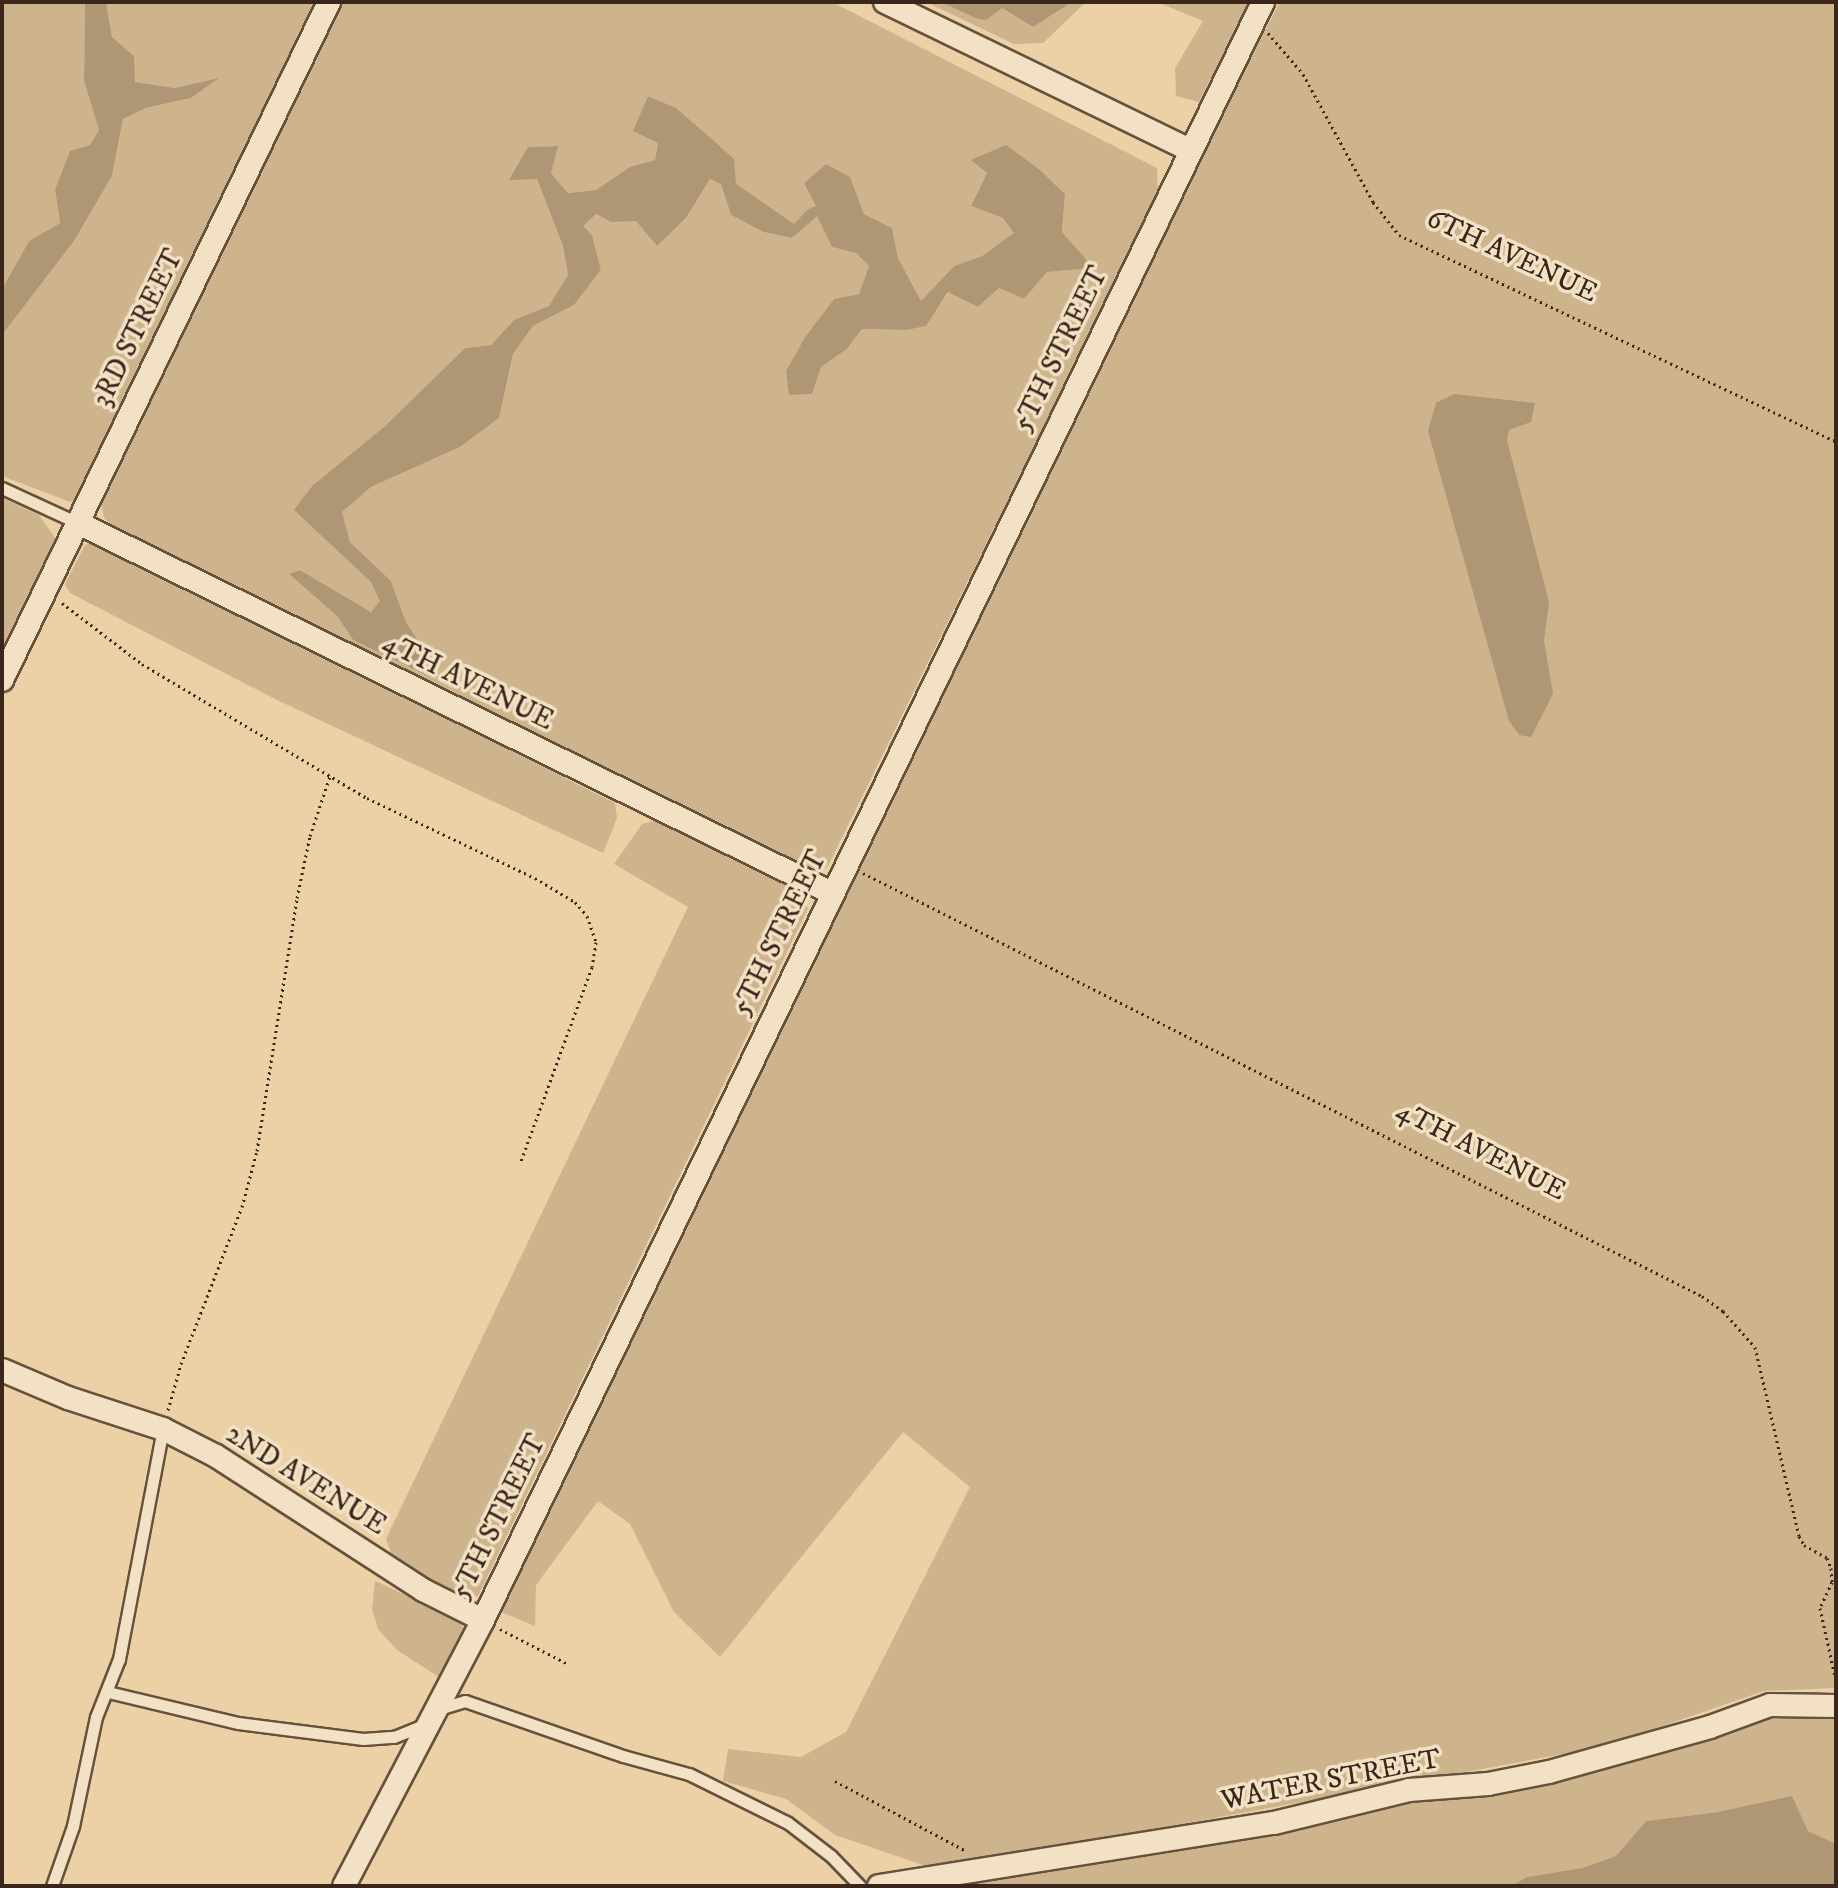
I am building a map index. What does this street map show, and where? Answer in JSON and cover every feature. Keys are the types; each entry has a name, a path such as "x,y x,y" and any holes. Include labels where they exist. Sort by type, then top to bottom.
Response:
{"street":[{"name":"3RD STREET","path":"2,680 329,2"},
{"path":"885,2 1190,150"},
{"name":"5TH STREET","path":"344,1886 483,1620 1259,10"},
{"name":"4TH AVENUE","path":"78,523 832,893"},
{"name":"2ND AVENUE","path":"2,1370 68,1398 163,1429 216,1456 423,1590 483,1620"},
{"name":"WATER STREET","path":"879,1886 1274,1823 1409,1790 1488,1784 1533,1775 1710,1727 1770,1705 1836,1706"}],"lane":[{"path":"2,488 78,523"},
{"path":"52,1886 80,1802 96,1717 119,1659 163,1429"},
{"path":"108,1692 238,1723 363,1739 394,1737 419,1728 445,1706 465,1701 642,1762 677,1769 788,1823 831,1856 860,1886"}],"path":[{"name":"6TH AVENUE","path":"1259,10 1303,74 1373,202 1399,235 1836,442"},
{"path":"46,588 142,664 367,798 535,878 575,902 587,916 596,942 592,967 520,1164"},
{"path":"163,1429 181,1364 242,1207 257,1151 300,883 310,836 331,775"},
{"name":"4TH AVENUE","path":"846,864 1702,1296 1723,1311 1755,1347 1799,1536 1804,1545 1820,1551 1831,1568 1832,1582 1820,1608 1836,1681"},
{"path":"483,1620 568,1664"},
{"path":"835,1781 996,1867"}],"shaded area":[{"path":"2,2 85,2 84,81 99,130 90,145 70,151 55,189 60,223 29,241 2,289"},
{"path":"85,2 106,2 112,37 134,56 135,82 175,88 219,78 191,98 146,108 123,119 112,176 74,241 2,335 2,289 29,241 60,223 55,189 70,151 90,145 99,130 84,81"},
{"path":"106,2 318,2 79,496 70,502 2,476 2,335 74,241 112,176 123,119 146,108 191,98 217,79 175,88 134,82 134,56 112,37"},
{"path":"340,2 832,2 1157,168 1158,194 828,866 815,876 118,532 104,518 100,498","holes":["648,96 676,108 734,159 735,184 794,225 808,209 817,206 804,183 826,164 849,177 864,214 892,228 898,258 921,301 954,266 982,256 1015,233 1004,218 971,206 987,173 972,160 1005,146 1040,170 1065,194 1062,232 1094,268 1046,272 1024,299 999,288 978,307 949,292 925,326 907,330 862,329 847,349 821,367 812,394 790,395 786,371 805,337 834,299 859,294 869,266 856,253 832,247 817,215 792,238 765,232 731,215 721,183 710,179 686,218 657,246 636,220 611,222 596,214 582,226 592,235 601,270 574,305 533,326 513,354 499,418 460,447 371,487 342,512 350,542 391,581 406,622 442,676 428,677 353,640 337,616 290,575 300,570 371,612 381,601 371,582 295,510 312,486 385,426 465,348 491,345 514,320 549,307 568,275 563,246 537,179 510,179 529,147 557,146 551,173 568,193 596,190 630,167 655,160 658,143 634,130"]},
{"path":"926,2 941,2 975,18 1002,8 1033,27 1072,2 1086,2 1043,43 1014,44"},
{"path":"941,2 1072,2 1033,27 1002,8 986,20"},
{"path":"1157,2 1249,2 1199,102 1176,96 1175,68 1203,21"},
{"path":"1280,2 1836,2 1836,1688 1764,1691 1602,1747 1072,1844 926,1866 835,1835 786,1799 723,1781 728,1749 801,1757 846,1732 970,1487 903,1432 720,1657 674,1612 630,1524 598,1501 536,1585 535,1626 498,1611"},
{"path":"648,96 676,108 712,139 734,159 736,184 794,224 808,209 816,206 804,183 826,164 850,177 864,214 892,228 898,258 921,301 954,266 982,256 1014,233 1003,218 971,206 987,173 971,160 1006,145 1040,170 1065,194 1062,232 1094,268 1047,272 1024,299 999,288 978,307 948,292 926,326 907,330 862,329 847,349 821,367 812,394 789,395 786,371 805,337 834,299 859,294 869,266 856,253 832,247 817,216 792,238 764,232 731,215 721,184 710,179 686,218 657,246 636,221 611,222 596,214 583,226 592,235 601,270 574,305 533,326 513,354 499,418 460,447 371,487 342,512 350,542 391,581 406,622 442,677 429,677 353,640 337,616 289,574 300,570 371,612 380,601 371,582 294,510 312,486 385,426 465,348 491,345 514,320 549,306 568,275 563,246 537,179 509,180 528,147 558,146 551,173 568,193 596,190 630,167 655,160 658,143 633,131"},
{"path":"1454,394 1535,403 1531,422 1509,430 1507,440 1549,602 1544,641 1553,694 1531,737 1519,735 1509,721 1428,431 1436,403"},
{"path":"2,498 39,515 56,539 2,650"},
{"path":"95,542 615,803 617,818 603,853 277,700 70,593 65,584 85,545"},
{"path":"658,820 791,886 808,908 478,1596 457,1599 393,1558 386,1539 688,907 614,864 642,824"},
{"path":"375,1581 458,1619 464,1629 442,1679 397,1650 378,1629 372,1609"},
{"path":"1771,1713 1836,1713 1836,1844 1808,1831 1718,1812 1646,1821 1616,1856 1582,1868 1527,1877 1511,1886 946,1886 1277,1833"},
{"path":"1792,1796 1808,1831 1836,1844 1836,1886 1511,1886 1527,1877 1582,1868 1616,1856 1646,1821 1718,1812"}]}
